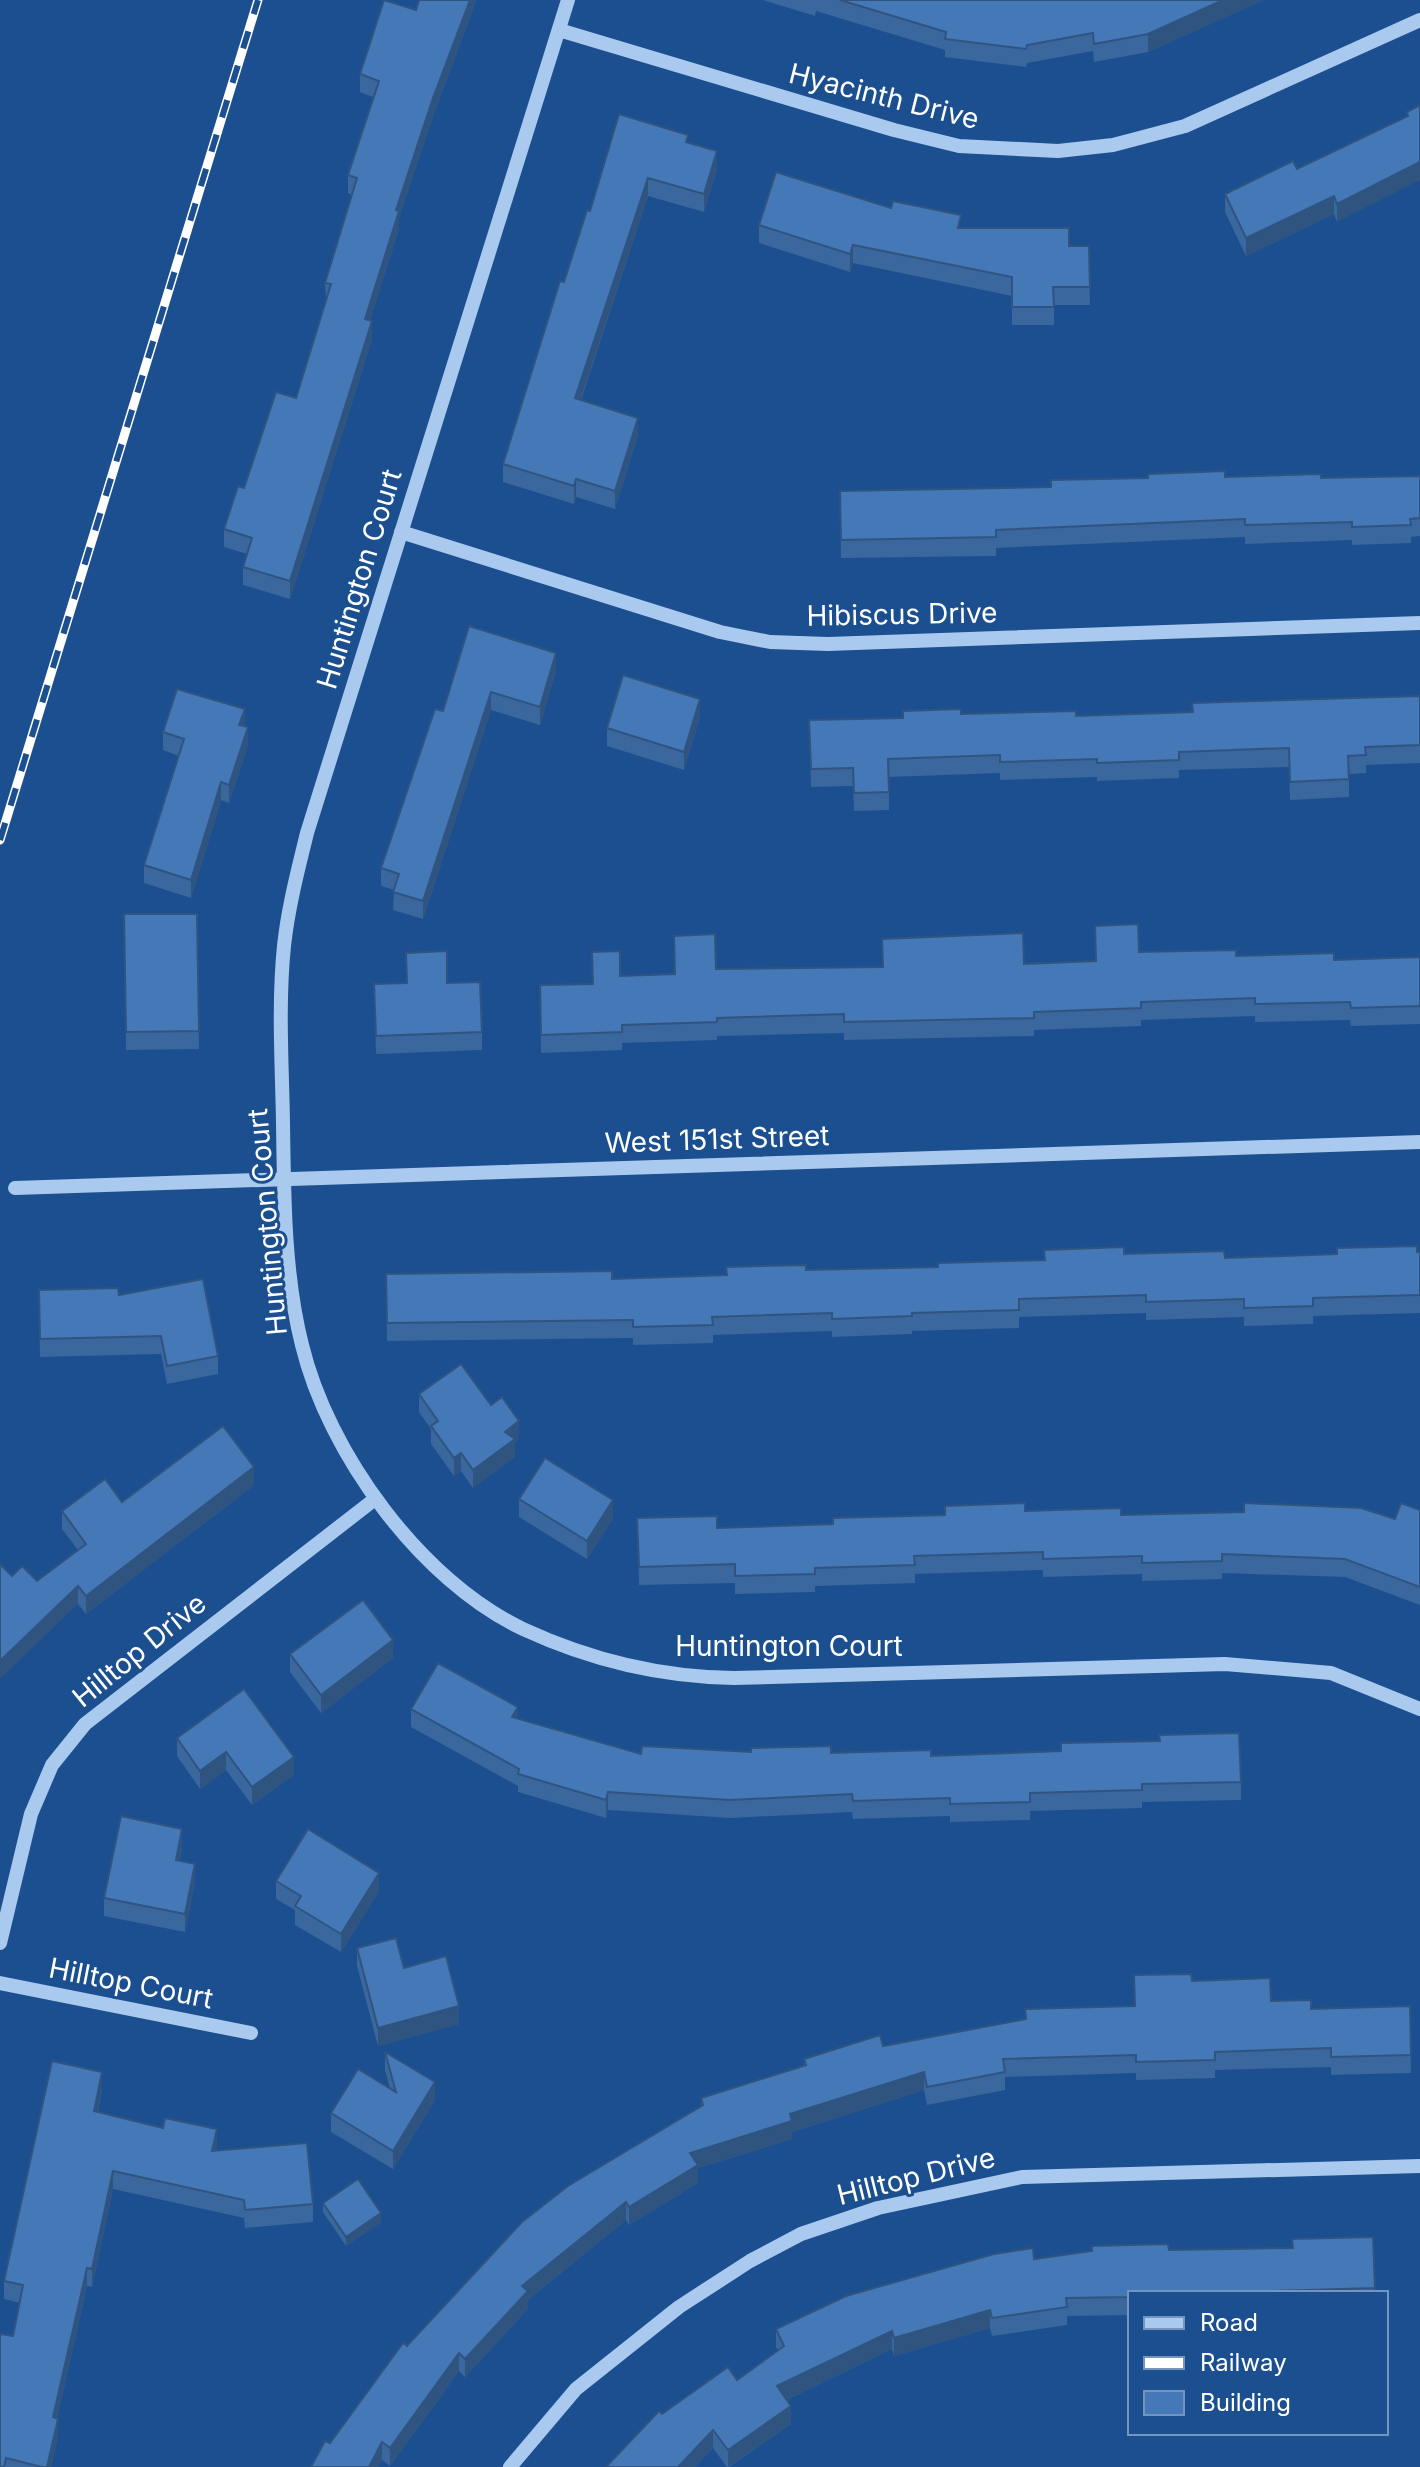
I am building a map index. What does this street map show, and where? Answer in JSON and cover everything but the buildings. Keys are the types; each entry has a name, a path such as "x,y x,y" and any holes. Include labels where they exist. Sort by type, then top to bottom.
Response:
{"street":[{"name":"Huntington Court","path":"568,0 307,833 292,893 284,946 281,1004 284,1179 293,1297 302,1345 328,1419 375,1499 414,1546 494,1611 521,1628 592,1657 701,1678 1225,1664 1331,1673 1420,1709"},
{"name":"Hyacinth Drive","path":"559,30 894,130 959,146 1058,151 1113,145 1185,126 1420,20"},
{"name":"Hibiscus Drive","path":"401,532 720,632 770,642 843,643 1420,623"},
{"name":"West 151st Street","path":"15,1188 1420,1142"},
{"name":"Hilltop Drive","path":"0,1943 31,1814 52,1765 85,1724 375,1499"},
{"name":"Hilltop Court","path":"0,1983 251,2033"},
{"name":"Hilltop Drive","path":"510,2467 576,2389 679,2307 750,2261 801,2234 853,2216 1022,2177 1420,2166"}],"railway":[{"path":"0,840 258,0"}]}
